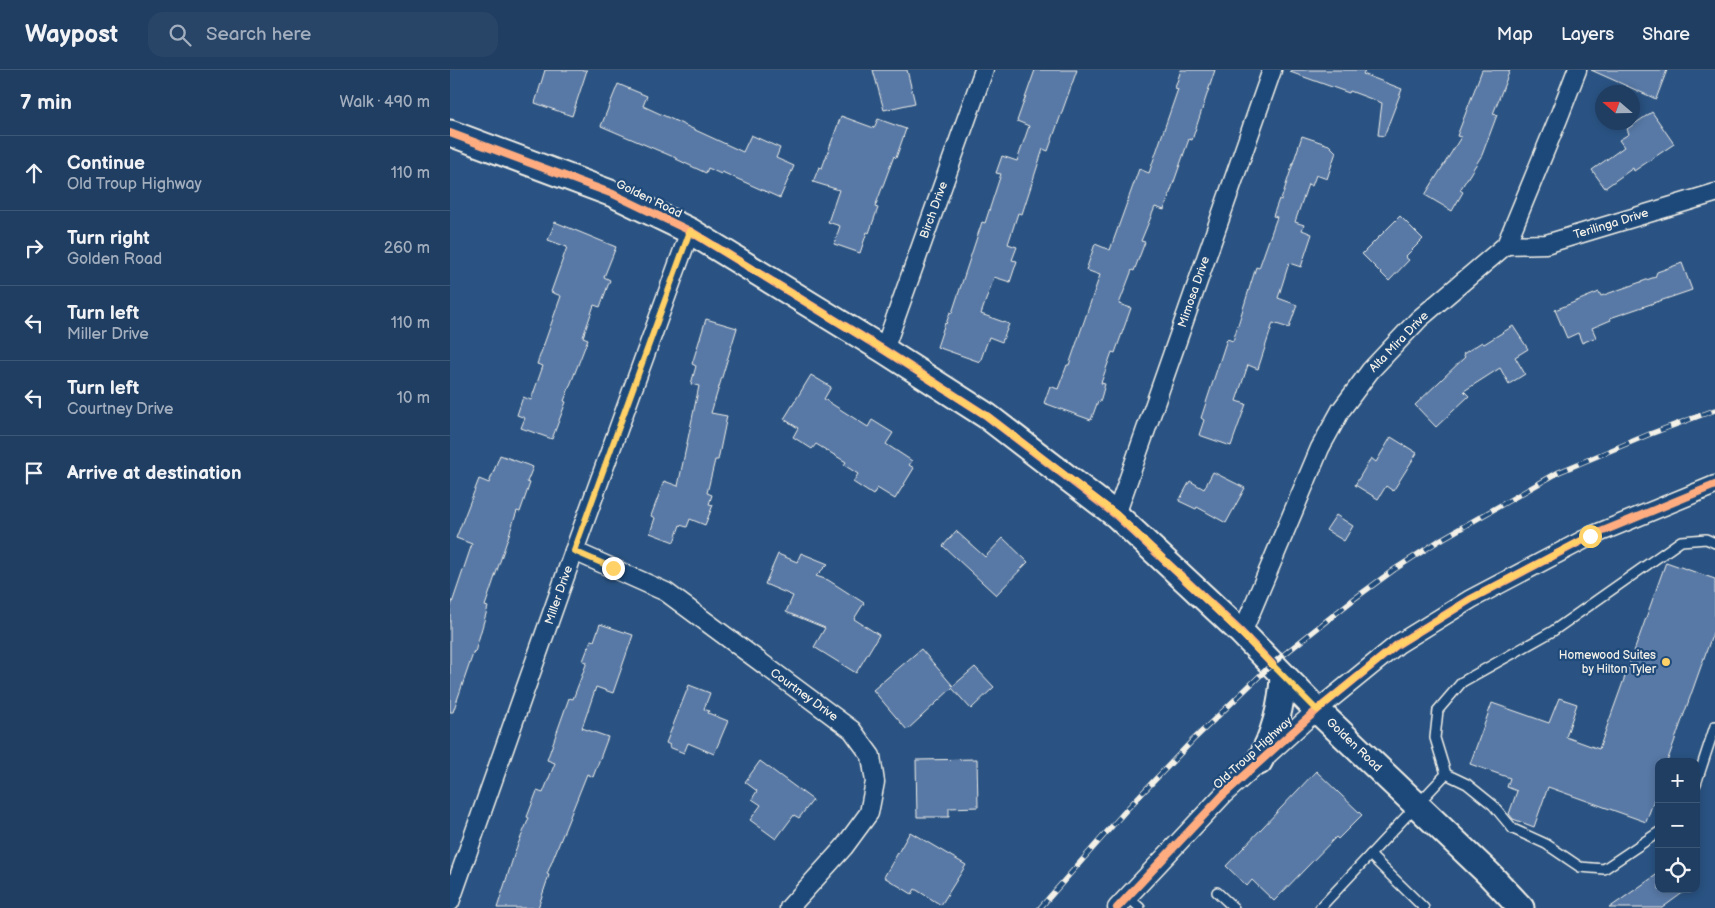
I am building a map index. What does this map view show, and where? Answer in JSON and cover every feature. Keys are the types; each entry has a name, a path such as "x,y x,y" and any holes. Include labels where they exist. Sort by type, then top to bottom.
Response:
{"street":[{"name":"Birch Drive","path":"884,350 984,70"},
{"name":"Mimosa Drive","path":"1116,514 1272,70"},
{"name":"Alta Mira Drive","path":"1242,634 1320,448 1341,410 1370,371 1419,319 1506,245 1577,70"},
{"name":"Golden Road","path":"450,133 613,194 690,231 884,350 987,416 1116,514 1489,874 1520,908"},
{"name":"Terilinga Drive","path":"1506,245 1546,244 1715,194"},
{"name":"Miller Drive","path":"450,902 690,231"},
{"name":"Old Troup Highway","path":"1128,904 1223,794 1317,710 1398,644 1471,599 1590,536 1715,485"},
{"name":"Courtney Drive","path":"574,551 666,592 852,730 871,756 875,782 869,813 844,846 789,908"},
{"path":"1259,762 1276,725 1281,705 1283,676"}],"lane":[{"path":"1655,835 1604,869 1580,867 1546,844 1513,829 1493,805 1467,784 1446,774 1435,738 1438,710 1462,682 1553,631 1681,541 1706,539 1715,543"},
{"path":"1700,772 1715,726"},
{"path":"1320,908 1446,774"},
{"path":"1370,855 1424,908"},
{"path":"1217,892 1234,908"}],"building":[{"path":"545,70 587,70 572,116 535,103"},
{"path":"873,70 907,70 915,103 884,110"},
{"path":"1035,70 1077,70 1048,151 1043,149 1022,214 1018,213 1008,244 1017,247 1012,260 1017,261 1010,282 994,277 981,314 1009,324 1002,342 989,337 980,362 937,347 945,323 950,312 952,313 982,222 985,223 1001,174 996,173 1002,156 1017,161 1029,126 1017,121"},
{"path":"1181,70 1215,70 1192,140 1189,139 1164,210 1155,207 1141,241 1145,242 1119,304 1131,308 1115,353 1112,352 1101,383 1105,384 1100,402 1098,401 1091,420 1044,403 1050,386 1058,389 1067,365 1069,365 1100,275 1086,270 1095,244 1110,250 1139,169 1149,173 1178,89 1175,88"},
{"path":"1291,70 1365,70 1363,74 1402,89 1384,136 1378,135 1382,103 1290,72"},
{"path":"1482,70 1510,70 1493,114 1497,115 1482,155 1460,190 1463,192 1452,211 1425,195 1461,137 1457,136"},
{"path":"1591,70 1667,70 1656,99 1640,92 1640,85 1625,85"},
{"path":"618,84 647,96 643,106 743,152 751,135 780,148 776,158 794,166 780,198 722,172 721,174 708,168 706,173 601,126"},
{"path":"1652,112 1674,144 1634,171 1633,168 1605,188 1592,170 1624,147 1619,140 1629,134 1627,130 1640,130 1640,120"},
{"path":"841,116 874,128 878,119 906,129 875,207 878,208 860,253 834,244 840,226 828,222 839,190 813,182 819,167 822,168"},
{"path":"1302,136 1329,145 1336,152 1327,179 1316,175 1312,186 1308,184 1295,222 1304,225 1302,230 1312,234 1301,267 1289,263 1278,298 1297,305 1289,328 1273,323 1258,369 1248,365 1236,401 1246,404 1231,446 1199,435 1204,420 1201,418 1227,339 1233,341 1256,267 1259,268 1277,217 1273,216 1279,199 1281,200"},
{"path":"1400,216 1423,239 1405,257 1409,260 1389,281 1362,254"},
{"path":"555,222 616,247 604,277 610,280 600,307 594,305 583,337 588,339 564,401 566,402 552,439 521,428 525,418 517,415 523,397 531,400 543,366 537,364 561,296 551,292 567,247 548,240"},
{"path":"1682,263 1692,290 1610,318 1611,320 1592,328 1596,337 1582,343 1578,333 1567,338 1555,310 1599,292 1601,296 1655,277 1657,272"},
{"path":"706,319 737,328 711,413 727,416 718,460 715,460 707,493 712,495 709,504 713,505 705,525 690,519 687,527 680,525 674,542 650,533 655,518 651,516 664,481 678,486 699,386 691,384 696,366 692,364"},
{"path":"1513,326 1528,349 1515,357 1525,374 1509,384 1500,368 1464,391 1469,396 1436,427 1415,405 1465,357 1463,354 1482,342 1484,344"},
{"path":"811,375 831,387 824,399 868,427 872,420 893,433 886,444 912,461 909,465 914,468 895,499 877,488 873,495 853,482 858,474 844,465 846,462 816,444 812,449 793,437 798,428 784,419"},
{"path":"1391,437 1417,453 1393,491 1386,486 1378,499 1355,485 1371,458 1376,462"},
{"path":"500,455 533,467 527,482 530,483 520,512 517,511 485,606 488,607 475,652 453,712 450,712 450,609 472,544 456,538 479,479 489,483"},
{"path":"1213,472 1245,488 1226,523 1197,507 1196,509 1179,501 1190,481 1204,489"},
{"path":"1336,515 1353,526 1344,541 1326,530"},
{"path":"956,531 985,557 1003,538 1028,562 996,595 943,546"},
{"path":"801,553 828,564 816,576 828,580 864,603 854,619 879,635 856,673 814,647 825,628 786,612 793,596 765,584 778,554 797,562"},
{"name":"Homewood Suites by Hilton Tyler","path":"1666,562 1715,579 1715,627 1668,758 1655,758 1655,797 1646,822 1548,787 1534,827 1513,819 1509,814 1517,791 1507,787 1510,778 1470,764 1492,703 1549,723 1559,698 1577,704 1566,737 1599,749"},
{"path":"600,624 633,635 613,693 596,687 582,728 608,737 593,777 587,774 547,874 549,875 538,908 497,908 537,791 543,793 555,763 547,760 569,698 573,699 587,662 583,661 591,640 594,641"},
{"path":"921,649 953,686 975,667 994,687 971,709 952,688 907,730 873,690"},
{"path":"689,685 710,693 704,709 709,711 708,713 728,721 714,754 688,743 684,753 669,747 670,745 666,743"},
{"path":"977,759 978,807 949,808 949,817 917,817 916,760"},
{"path":"760,761 813,800 799,818 794,815 776,839 750,820 761,805 752,799 757,791 745,782"},
{"path":"1316,771 1362,815 1338,839 1336,837 1274,901 1252,880 1247,886 1226,866"},
{"path":"910,832 966,865 941,905 915,889 912,894 884,877"},
{"path":"1655,876 1655,893 1683,893 1662,908 1609,908"}],"railway":[{"path":"1040,908 1128,808 1193,740 1272,664 1354,599 1395,569 1440,540 1559,472 1650,434 1715,410"}],"cycle path":[{"path":"450,133 613,194 690,231 884,350 987,416 1116,515 1242,633 1272,664"},
{"path":"1117,908 1223,795 1317,710 1398,644 1471,599 1591,536 1715,485"}],"place":[{"name":"Homewood Suites by Hilton Tyler","path":"1666,662"}],"route":[{"path":"613,568 574,551 690,231 884,350 987,416 1116,514 1242,634 1317,710 1398,644 1471,599 1590,536"}]}
